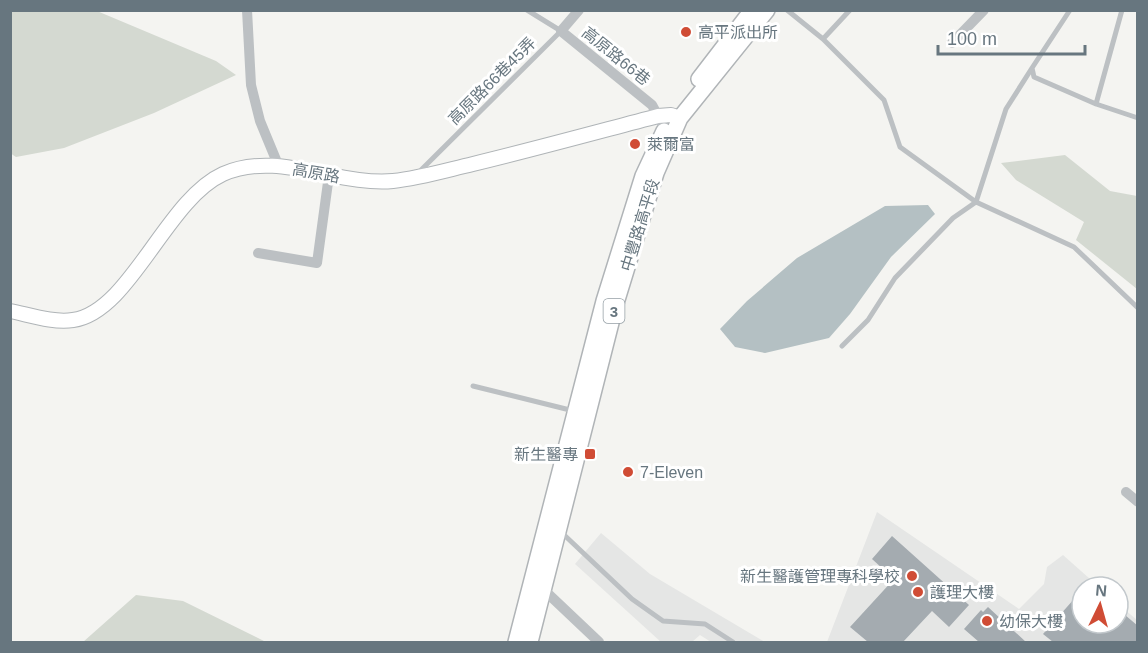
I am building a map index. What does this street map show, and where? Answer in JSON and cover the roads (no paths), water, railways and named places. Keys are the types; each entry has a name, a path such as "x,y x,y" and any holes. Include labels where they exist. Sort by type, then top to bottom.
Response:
{"main road":[{"name":"中豐路高平段","path":"516,642 552,528 582,413 604,301 643,176 669,119 753,10"},
{"name":"中豐路高平段","path":"669,119 767,10"},
{"name":"中豐路高平段","path":"530,642 543,589 552,528"}],"street":[{"path":"248,10 251,85 260,121 279,167"},
{"name":"高原路66巷","path":"579,10 561,31 669,119"},
{"path":"952,43 984,10"},
{"name":"高原路","path":"10,311 61,321 86,317 99,311 117,293 158,238 204,185 223,174 247,167 279,167 377,181 413,178 669,119"},
{"path":"258,253 317,263 329,175"},
{"path":"1126,492 1137,502"},
{"path":"543,589 599,642"}],"lane":[{"name":"高原路66巷45弄","path":"413,178 561,31 527,10"},
{"path":"787,10 823,39 884,100 900,147 976,202 1074,247 1137,308"},
{"path":"823,39 850,10"},
{"path":"842,346 868,320 895,278 953,218 976,202 1006,109 1070,10"},
{"path":"1096,104 1122,10"},
{"path":"1032,68 1034,77 1096,104 1137,118"},
{"path":"473,386 582,413"},
{"path":"552,528 632,599 663,621 705,624 733,642"}],"place":[{"name":"高平派出所","path":"686,32"},
{"name":"萊爾富","path":"635,144"},
{"name":"新生醫專","path":"590,454"},
{"name":"7-Eleven","path":"628,472"},
{"name":"新生醫護管理專科學校","path":"912,576"},
{"name":"護理大樓","path":"918,592"},
{"name":"幼保大樓","path":"987,621"}]}
